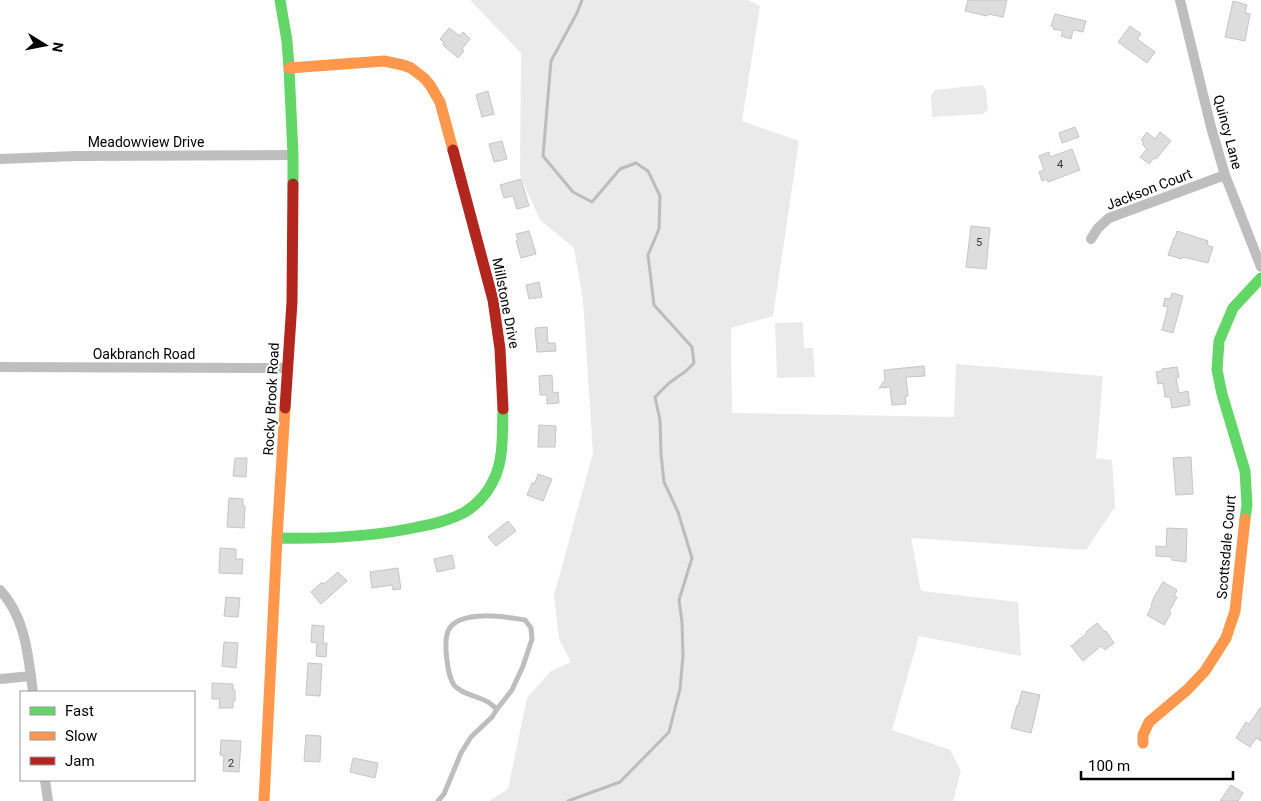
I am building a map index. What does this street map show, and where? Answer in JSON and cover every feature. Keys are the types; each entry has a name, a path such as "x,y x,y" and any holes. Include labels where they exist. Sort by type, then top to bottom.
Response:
{"street":[{"name":"Rocky Brook Road","path":"264,801 292,302 294,231 293,155 287,41 280,0"},
{"name":"Quincy Lane","path":"1180,0 1211,127 1225,175 1261,267"},
{"name":"Millstone Drive","path":"278,538 324,539 389,533 428,525 463,513 485,494 498,469 501,456 503,399 500,347 493,300 440,102 435,91 428,81 417,72 407,66 384,60 288,68"},
{"name":"Meadowview Drive","path":"0,159 76,156 293,155"},
{"name":"Jackson Court","path":"1091,239 1098,228 1109,218 1225,175"},
{"name":"Scottsdale Court","path":"1143,743 1143,735 1149,722 1188,690 1205,671 1226,638 1236,611 1247,505 1245,471 1222,394 1217,370 1218,341 1233,308 1261,278"},
{"name":"Oakbranch Road","path":"0,367 288,368"},
{"path":"0,590 13,608 22,628 27,645 33,691"},
{"path":"0,679 31,676"},
{"path":"45,781 48,801"}],"lane":[{"path":"438,801 444,794 461,753 471,738 488,721 512,690 524,666 532,639 531,628 526,620 501,616 467,618 456,622 449,629 446,639 448,670 454,685 466,694 488,702 497,709"}],"shaded area":[{"path":"470,0 748,0 760,6 742,121 799,141 773,316 731,328 732,413 954,417 956,364 1103,376 1096,458 1112,460 1115,507 1086,550 911,538 921,591 1018,602 1021,656 919,636 892,730 950,750 961,771 953,801 489,801 508,789 527,698 551,671 571,662 559,639 554,596 593,453 583,300 574,248 540,220 520,175 521,53"},
{"path":"982,85 986,90 988,109 983,114 932,117 931,96 935,90"},
{"path":"803,322 804,348 813,348 815,377 777,378 775,323"}],"building":[{"path":"968,0 1007,0 1003,17 988,14 987,16 965,11"},
{"path":"1233,1 1247,5 1245,13 1250,14 1245,41 1225,37"},
{"path":"1055,14 1086,21 1083,32 1073,30 1071,39 1061,36 1063,31 1053,29 1054,27 1051,26"},
{"path":"1130,26 1141,34 1137,39 1155,52 1147,63 1118,42"},
{"path":"449,28 460,36 463,32 470,39 458,58 443,45 444,43 440,39"},
{"path":"488,91 494,114 482,117 476,95"},
{"path":"1075,127 1079,137 1062,143 1059,133"},
{"path":"1147,132 1155,139 1160,132 1171,141 1156,159 1154,158 1149,164 1140,157 1147,149 1141,140"},
{"path":"502,141 507,159 494,162 489,144"},
{"path":"1072,149 1080,170 1048,182 1047,179 1042,181 1039,172 1044,170 1039,156 1049,152 1050,157"},
{"path":"521,179 529,206 517,209 513,196 504,198 500,185"},
{"path":"971,226 990,228 986,269 966,267"},
{"path":"529,231 536,254 521,258 516,234"},
{"path":"1177,231 1208,241 1207,245 1213,247 1208,263 1168,255"},
{"path":"539,282 542,297 529,299 526,285"},
{"path":"1172,293 1183,296 1173,333 1162,330 1168,307 1163,306 1165,298 1170,299"},
{"path":"547,327 548,343 555,343 556,351 537,352 535,328"},
{"path":"924,366 925,376 906,377 908,396 905,396 906,404 892,405 890,387 879,388 885,380 884,370"},
{"path":"1177,367 1179,377 1176,378 1179,393 1188,391 1190,405 1172,408 1170,397 1165,397 1163,383 1158,384 1156,372 1162,371 1162,369"},
{"path":"552,375 553,393 558,392 559,403 547,404 547,395 540,395 539,376"},
{"path":"539,425 556,426 555,447 538,447"},
{"path":"1191,457 1193,494 1176,495 1173,458"},
{"path":"235,458 247,458 246,477 233,476"},
{"path":"538,474 552,479 543,501 527,495 532,483 535,483"},
{"path":"229,498 243,499 243,506 245,506 244,528 227,527"},
{"path":"508,521 516,531 496,546 488,537"},
{"path":"1167,528 1187,529 1186,562 1172,560 1172,557 1156,556 1156,546 1166,547"},
{"path":"220,548 236,549 236,559 243,559 242,574 219,573"},
{"path":"452,555 455,568 437,572 434,559"},
{"path":"398,568 401,589 393,590 392,585 372,588 370,572"},
{"path":"338,572 347,581 321,604 311,592"},
{"path":"1163,582 1177,590 1174,596 1177,597 1164,625 1147,615 1154,597"},
{"path":"226,597 240,598 238,617 224,616"},
{"path":"1097,623 1106,631 1114,643 1105,650 1101,646 1083,661 1071,646"},
{"path":"312,625 324,626 323,643 327,643 326,657 316,656 317,643 311,642"},
{"path":"224,642 238,643 236,668 222,666"},
{"path":"308,663 322,664 320,696 306,695"},
{"path":"212,683 233,684 235,701 233,701 233,708 219,708 220,699 212,699"},
{"path":"1022,691 1040,695 1031,733 1011,728"},
{"path":"1261,707 1261,741 1256,738 1250,747 1236,738 1246,722 1249,724"},
{"path":"306,735 321,736 320,762 304,761"},
{"path":"221,740 241,741 239,772 223,771 224,756 220,755"},
{"path":"353,758 378,763 375,778 350,772"},
{"path":"1231,785 1243,793 1238,801 1220,801"}],"waterway":[{"path":"568,801 620,782 669,732 680,689 683,656 679,600 692,558 678,512 664,482 660,420 655,397 694,363 692,347 654,305 648,255 659,229 660,196 648,171 636,163 620,169 592,202 573,192 543,156 551,61 582,0"}],"traffic: fast":[{"path":"280,0 287,41 289,68 293,184"},
{"path":"1245,519 1247,505 1245,471 1222,394 1217,370 1219,341 1233,308 1261,278"},
{"path":"277,538 330,538 383,533 436,523 465,512 479,501 486,492 493,482 498,469 502,444 503,409"}],"traffic: slow":[{"path":"289,68 384,61 411,68 430,85 440,102 453,150"},
{"path":"264,801 285,408"},
{"path":"1143,743 1143,735 1149,722 1187,690 1205,671 1226,638 1235,611 1245,519"}],"traffic: jam":[{"path":"453,150 493,300 500,349 503,409"},
{"path":"285,408 292,302 293,184"}]}
